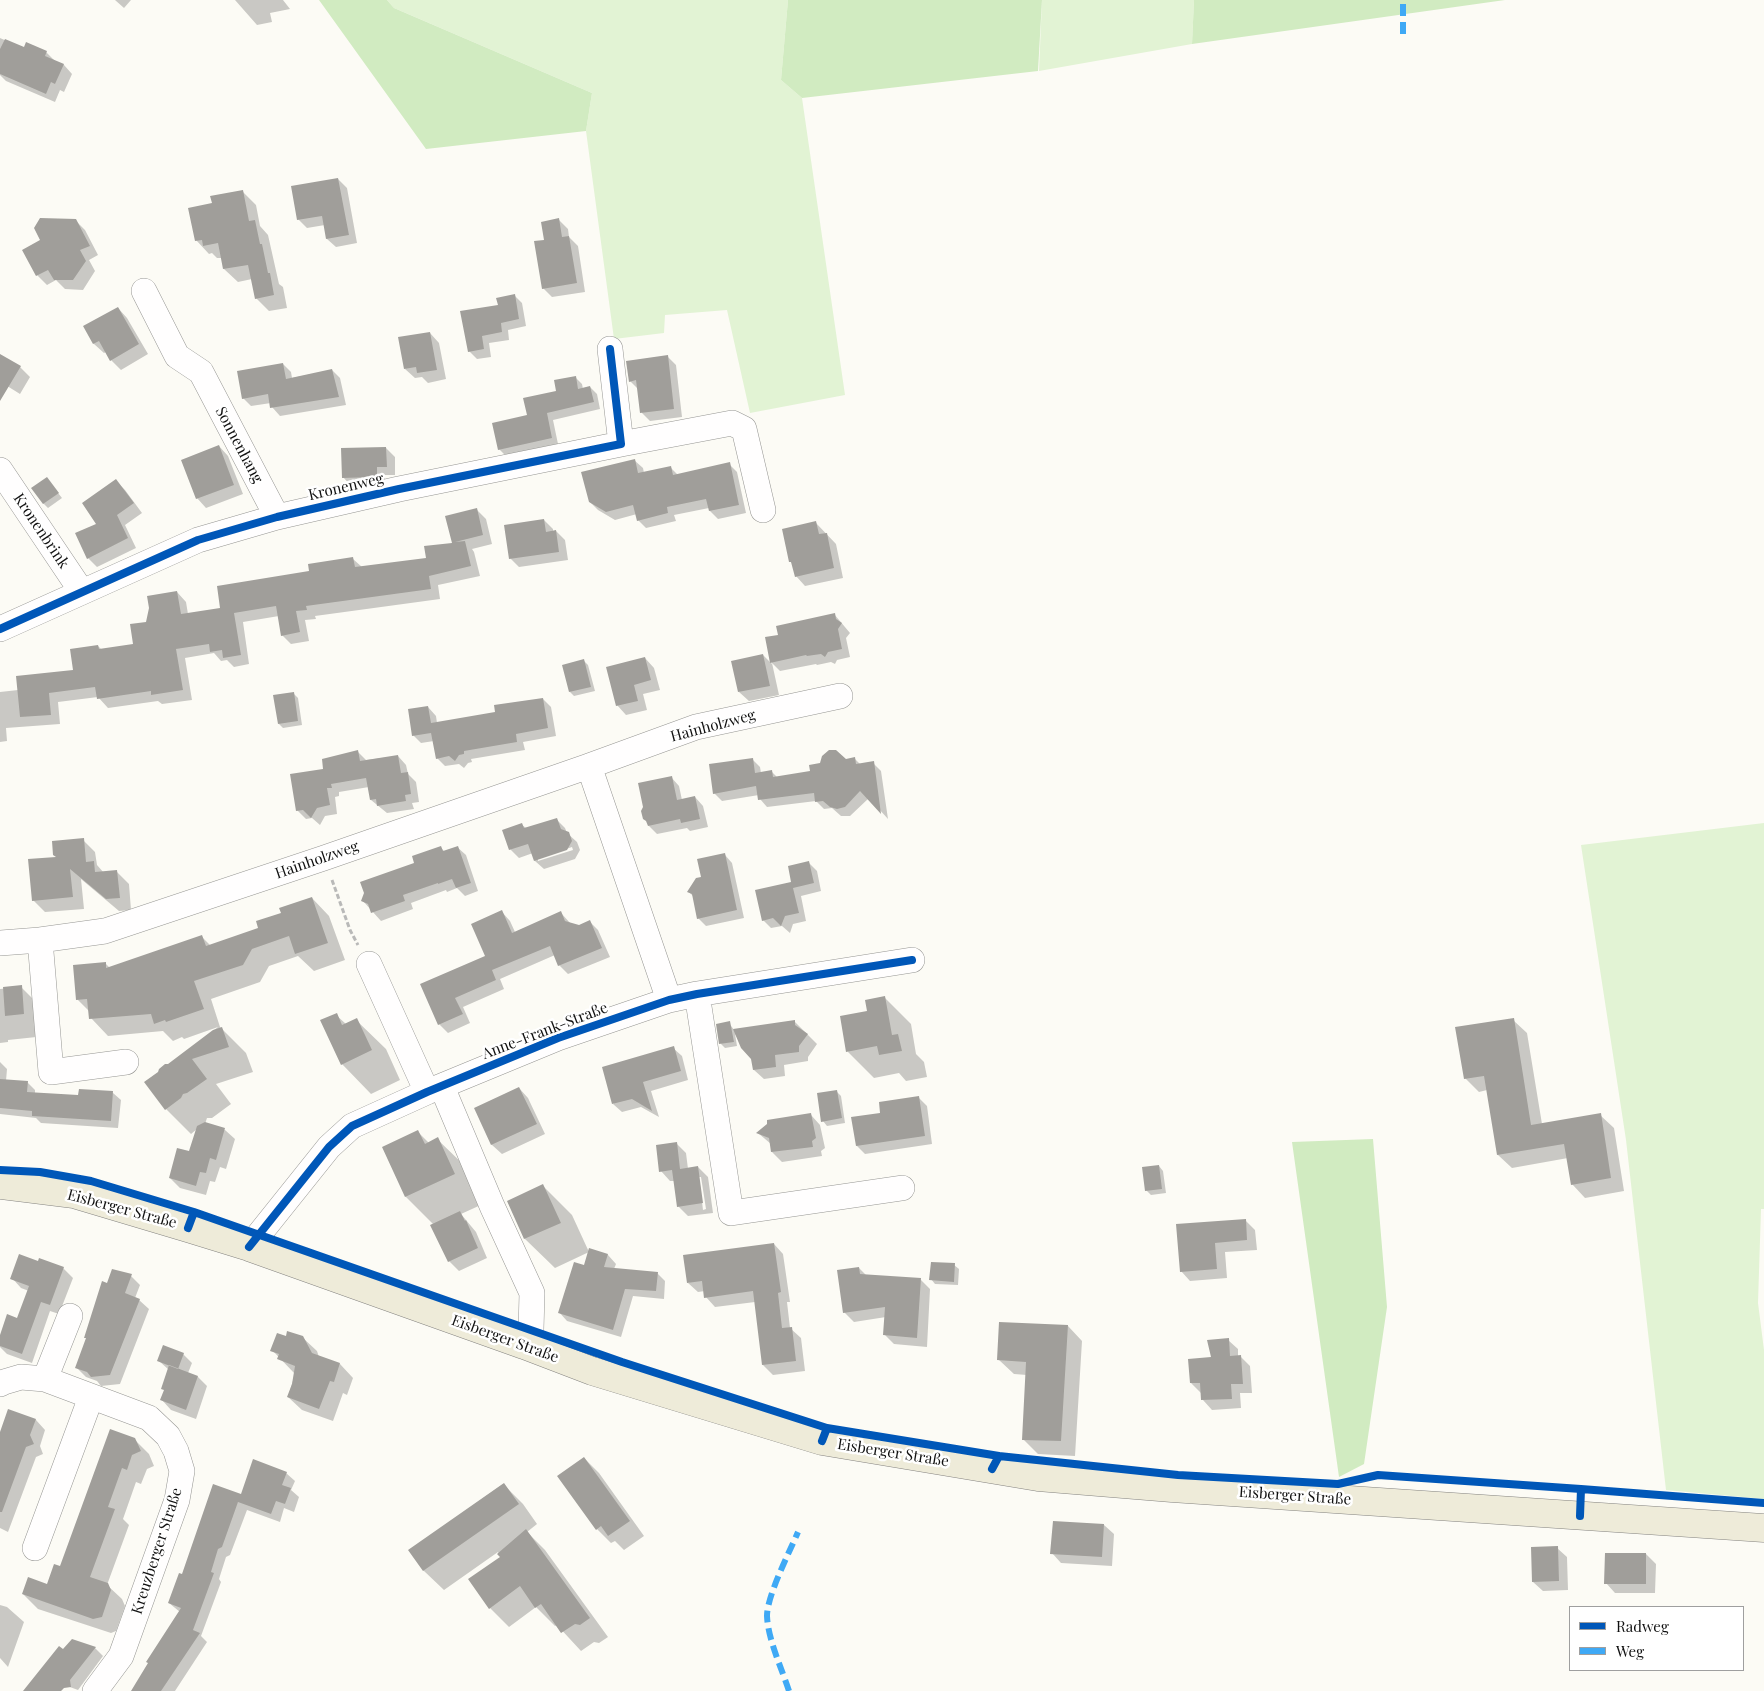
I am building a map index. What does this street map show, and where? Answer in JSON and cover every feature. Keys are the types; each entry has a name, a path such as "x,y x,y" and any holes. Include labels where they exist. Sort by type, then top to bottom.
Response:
{"main road":[{"name":"Eisberger Straße","path":"0,1185 74,1194 188,1228 249,1247 592,1371 822,1441 1038,1477 1172,1488 1764,1528"}],"street":[{"name":"Sonnenhang","path":"144,291 176,356 201,372 277,517"},
{"path":"610,349 621,444"},
{"name":"Kronenweg","path":"0,629 198,540 277,517 399,489 621,444 732,424 744,430 763,510"},
{"name":"Kronenbrink","path":"0,470 82,592"},
{"name":"Hainholzweg","path":"0,944 105,931 324,858 696,727 840,696"},
{"path":"589,766 669,1000"},
{"path":"40,940 51,1072 126,1062"},
{"name":"Anne-Frank-Straße","path":"249,1247 329,1146 346,1131 352,1126 434,1089 558,1038 669,1000 912,960"},
{"path":"369,964 492,1206 532,1293 531,1330 524,1345"},
{"path":"697,994 731,1213 902,1188"},
{"path":"45,1379 70,1316"},
{"name":"Kreuzberger Straße","path":"0,1384 21,1377 45,1379 149,1418 168,1436 176,1451 182,1471 178,1500 121,1656 95,1691"},
{"path":"35,1548 91,1397"}],"path":[{"path":"324,858 350,930 369,964"}],"green space":[{"path":"319,0 387,0 394,8 592,93 586,131 426,149"},
{"path":"387,0 788,0 781,80 802,98 845,395 750,413 727,310 665,315 664,333 614,339 586,131 592,93 394,8"},
{"path":"788,0 1042,0 1038,71 802,98 781,80"},
{"path":"1042,0 1194,0 1192,44 1039,71"},
{"path":"1194,0 1505,0 1192,44"},
{"path":"1764,823 1764,1209 1761,1209 1758,1303 1764,1350 1764,1499 1666,1490 1626,1140 1581,845"},
{"path":"1373,1139 1387,1307 1364,1464 1339,1477 1292,1142"}],"building":[{"path":"5,39 24,47 26,42 47,51 45,56 64,64 55,84 51,82 46,94 0,74 0,49"},
{"path":"338,178 349,235 326,239 322,216 297,220 291,186"},
{"path":"243,190 249,221 255,220 268,273 270,273 274,295 255,299 248,265 223,269 218,243 203,246 202,240 195,241 188,208 212,203 210,196"},
{"path":"40,218 76,219 90,246 80,250 86,261 73,280 54,280 48,270 36,276 22,250 40,240 34,228"},
{"path":"559,218 562,237 569,236 577,283 542,289 534,241 544,240 541,222"},
{"path":"515,294 519,319 501,323 502,332 482,336 484,349 468,352 460,311 498,305 496,298"},
{"path":"118,307 139,344 110,361 99,341 93,344 83,326"},
{"path":"430,332 437,370 417,373 416,367 404,369 398,337"},
{"path":"0,354 21,366 0,401"},
{"path":"668,355 674,409 640,413 636,380 629,382 626,361"},
{"path":"283,363 286,379 332,369 339,397 270,408 268,394 242,399 237,371"},
{"path":"576,376 578,389 590,386 594,402 547,413 552,438 498,450 492,423 527,415 523,398 556,391 554,380"},
{"path":"219,445 234,485 196,499 181,460"},
{"path":"386,447 387,467 377,467 377,477 342,478 341,448"},
{"path":"635,459 638,473 671,466 673,475 730,462 739,505 709,511 706,499 667,507 668,513 637,521 633,505 606,512 589,502 581,472"},
{"path":"47,477 59,493 43,504 31,488"},
{"path":"116,479 134,503 117,515 128,538 87,559 75,533 96,524 82,503"},
{"path":"477,508 483,535 455,542 465,541 471,566 429,576 431,589 306,606 307,610 296,611 300,632 281,636 276,606 234,613 241,655 223,658 222,650 210,652 209,644 176,649 183,690 151,695 151,691 97,699 95,687 49,693 51,715 20,717 16,676 73,670 70,649 98,645 99,649 133,644 130,624 146,622 149,608 147,596 177,591 181,614 220,608 217,586 309,571 308,564 353,557 355,567 426,558 424,546 452,543 445,516"},
{"path":"544,519 546,532 556,530 559,552 509,559 504,525"},
{"path":"816,521 819,534 827,533 834,568 795,577 791,562 789,562 782,529"},
{"path":"835,613 836,619 842,623 838,629 842,649 828,652 825,657 821,654 806,655 770,663 765,637 778,635 776,626"},
{"path":"763,654 770,686 738,692 731,661"},
{"path":"645,657 651,680 634,685 638,701 616,706 606,667"},
{"path":"584,659 591,687 569,692 562,665"},
{"path":"294,692 298,721 278,724 273,695"},
{"path":"543,698 548,728 516,734 517,742 464,751 464,754 459,755 455,761 449,756 436,759 431,733 412,736 408,709 428,706 431,723 495,712 494,705"},
{"path":"358,750 360,761 398,755 401,773 408,772 411,794 405,795 406,801 377,806 376,799 370,800 366,778 331,784 332,788 327,788 330,805 317,808 311,818 303,810 296,811 290,774 323,769 322,759"},
{"path":"829,750 836,750 846,759 855,757 856,764 874,761 881,814 860,791 845,807 837,809 830,807 823,801 815,802 814,793 758,800 756,786 713,794 709,764 753,758 755,773 772,770 773,777 810,771 809,765 820,763 822,756"},
{"path":"672,776 677,800 695,796 700,819 681,823 680,819 648,826 643,819 641,811 643,807 638,783"},
{"path":"557,818 561,829 569,832 572,841 567,850 534,861 528,844 509,850 502,830 522,823 524,828"},
{"path":"84,838 86,862 94,861 95,872 117,870 120,898 106,899 70,869 73,897 32,901 28,859 56,857 53,855 52,841"},
{"path":"441,846 443,851 458,846 471,883 456,888 452,879 438,883 403,895 405,901 371,913 368,904 361,901 364,893 360,882 414,863 412,856"},
{"path":"725,853 737,910 697,919 692,894 687,892 696,878 701,877 697,859"},
{"path":"809,861 814,883 793,888 799,913 785,916 781,926 773,918 762,921 755,890 791,882 788,866"},
{"path":"312,897 328,943 295,954 289,936 252,949 243,965 194,981 204,1009 166,1022 165,1020 154,1024 151,1014 89,1019 87,999 76,1000 73,965 106,962 106,968 202,935 206,946 258,928 256,921 281,913 279,908"},
{"path":"502,910 512,933 561,911 565,921 579,925 590,920 602,948 558,966 550,946 492,970 496,980 455,998 463,1014 438,1025 420,984 485,956 471,924"},
{"path":"22,985 24,1014 5,1016 3,987"},
{"path":"885,996 892,1035 898,1034 902,1051 879,1055 877,1046 846,1052 840,1016 867,1011 865,1000"},
{"path":"337,1013 342,1025 357,1018 372,1050 341,1065 320,1020"},
{"path":"1514,1018 1531,1125 1601,1113 1611,1178 1571,1185 1564,1144 1497,1155 1484,1076 1464,1079 1455,1027"},
{"path":"795,1020 795,1025 808,1034 799,1046 799,1052 775,1055 776,1067 753,1070 751,1059 741,1048 733,1029"},
{"path":"730,1021 734,1042 719,1044 716,1024"},
{"path":"222,1027 229,1047 192,1059 207,1079 183,1094 181,1098 165,1110 144,1082 158,1072 165,1064 168,1064 213,1030"},
{"path":"674,1046 681,1071 643,1082 652,1111 632,1099 612,1104 602,1067"},
{"path":"0,1079 28,1081 27,1092 78,1095 79,1089 113,1091 111,1121 32,1116 32,1111 0,1108"},
{"path":"519,1087 537,1124 491,1145 474,1108"},
{"path":"837,1090 842,1118 821,1122 817,1093"},
{"path":"919,1096 925,1136 856,1146 851,1117 880,1113 879,1102"},
{"path":"811,1113 816,1138 812,1141 813,1147 771,1152 769,1138 756,1133 767,1124 767,1120"},
{"path":"205,1122 225,1128 216,1160 210,1158 206,1173 200,1172 196,1186 169,1178 177,1148 189,1151 197,1126"},
{"path":"418,1130 425,1144 438,1137 455,1174 405,1197 382,1147"},
{"path":"677,1142 680,1169 698,1166 703,1203 677,1207 672,1170 659,1172 656,1145"},
{"path":"1159,1165 1162,1189 1145,1191 1142,1167"},
{"path":"543,1184 561,1223 524,1239 507,1201"},
{"path":"460,1211 478,1248 448,1262 430,1225"},
{"path":"1246,1219 1247,1240 1215,1243 1217,1269 1180,1272 1176,1224"},
{"path":"774,1243 781,1292 778,1293 782,1328 792,1327 796,1361 762,1365 753,1291 704,1298 702,1281 687,1283 683,1255"},
{"path":"589,1248 608,1254 604,1267 658,1272 656,1291 625,1289 613,1330 558,1313 574,1262 584,1265"},
{"path":"19,1254 38,1261 39,1258 64,1267 50,1305 41,1302 22,1354 0,1346 0,1335 7,1314 17,1318 29,1286 10,1279"},
{"path":"931,1262 955,1263 954,1282 929,1280"},
{"path":"859,1267 860,1274 921,1278 917,1338 883,1335 885,1307 843,1313 837,1270"},
{"path":"112,1269 132,1274 125,1293 140,1299 110,1375 91,1377 87,1372 75,1368 86,1338 84,1338 102,1281 107,1283"},
{"path":"999,1322 1068,1325 1061,1441 1022,1440 1026,1362 997,1360"},
{"path":"287,1331 303,1336 312,1353 340,1363 334,1382 330,1381 319,1409 287,1397 292,1384 295,1366 277,1359 279,1354 270,1351 277,1333 286,1336"},
{"path":"1229,1338 1230,1356 1241,1355 1243,1384 1231,1384 1232,1399 1201,1400 1200,1383 1190,1383 1188,1359 1211,1357 1207,1340"},
{"path":"163,1345 184,1353 178,1369 157,1361"},
{"path":"169,1365 198,1376 186,1410 160,1400 164,1390 161,1389"},
{"path":"8,1409 36,1419 30,1435 34,1444 26,1447 2,1512 0,1512 0,1432"},
{"path":"110,1429 135,1438 141,1451 132,1455 127,1470 122,1468 108,1507 115,1509 90,1577 108,1583 111,1590 102,1617 93,1619 22,1594 28,1577 47,1584 54,1564 60,1566"},
{"path":"584,1457 630,1521 608,1536 601,1526 596,1530 557,1476"},
{"path":"253,1459 287,1472 282,1485 291,1488 285,1504 276,1501 271,1514 238,1502 222,1547 218,1549 211,1572 214,1573 193,1630 200,1633 161,1691 131,1691 148,1663 146,1662 181,1608 168,1603 179,1573 182,1574 213,1484 241,1494"},
{"path":"504,1483 519,1504 423,1571 408,1550"},
{"path":"1053,1521 1104,1524 1102,1557 1050,1554"},
{"path":"526,1529 590,1618 580,1625 575,1624 561,1633 541,1604 535,1608 520,1586 489,1609 468,1579 500,1557 497,1554"},
{"path":"1558,1546 1559,1581 1532,1582 1531,1547"},
{"path":"1605,1553 1646,1553 1646,1584 1604,1584"},
{"path":"72,1639 96,1647 70,1680 71,1687 64,1688 61,1691 23,1691 59,1646 63,1649"}],"marked path":[{"path":"1403,0 1403,34"},
{"path":"789,1691 773,1644 767,1616 774,1586 798,1532"}],"cycle path":[{"path":"0,629 198,540 277,517 399,489 621,444 610,349"},
{"path":"249,1247 329,1147 352,1126 427,1092 558,1038 669,1000 912,960"},
{"path":"0,1170 40,1172 91,1181 194,1212"},
{"path":"188,1228 194,1212 622,1362 827,1428"},
{"path":"822,1441 827,1428 999,1456"},
{"path":"992,1469 999,1456 1178,1475 1338,1484 1378,1475 1581,1489"},
{"path":"1580,1516 1581,1489 1764,1503"}]}
